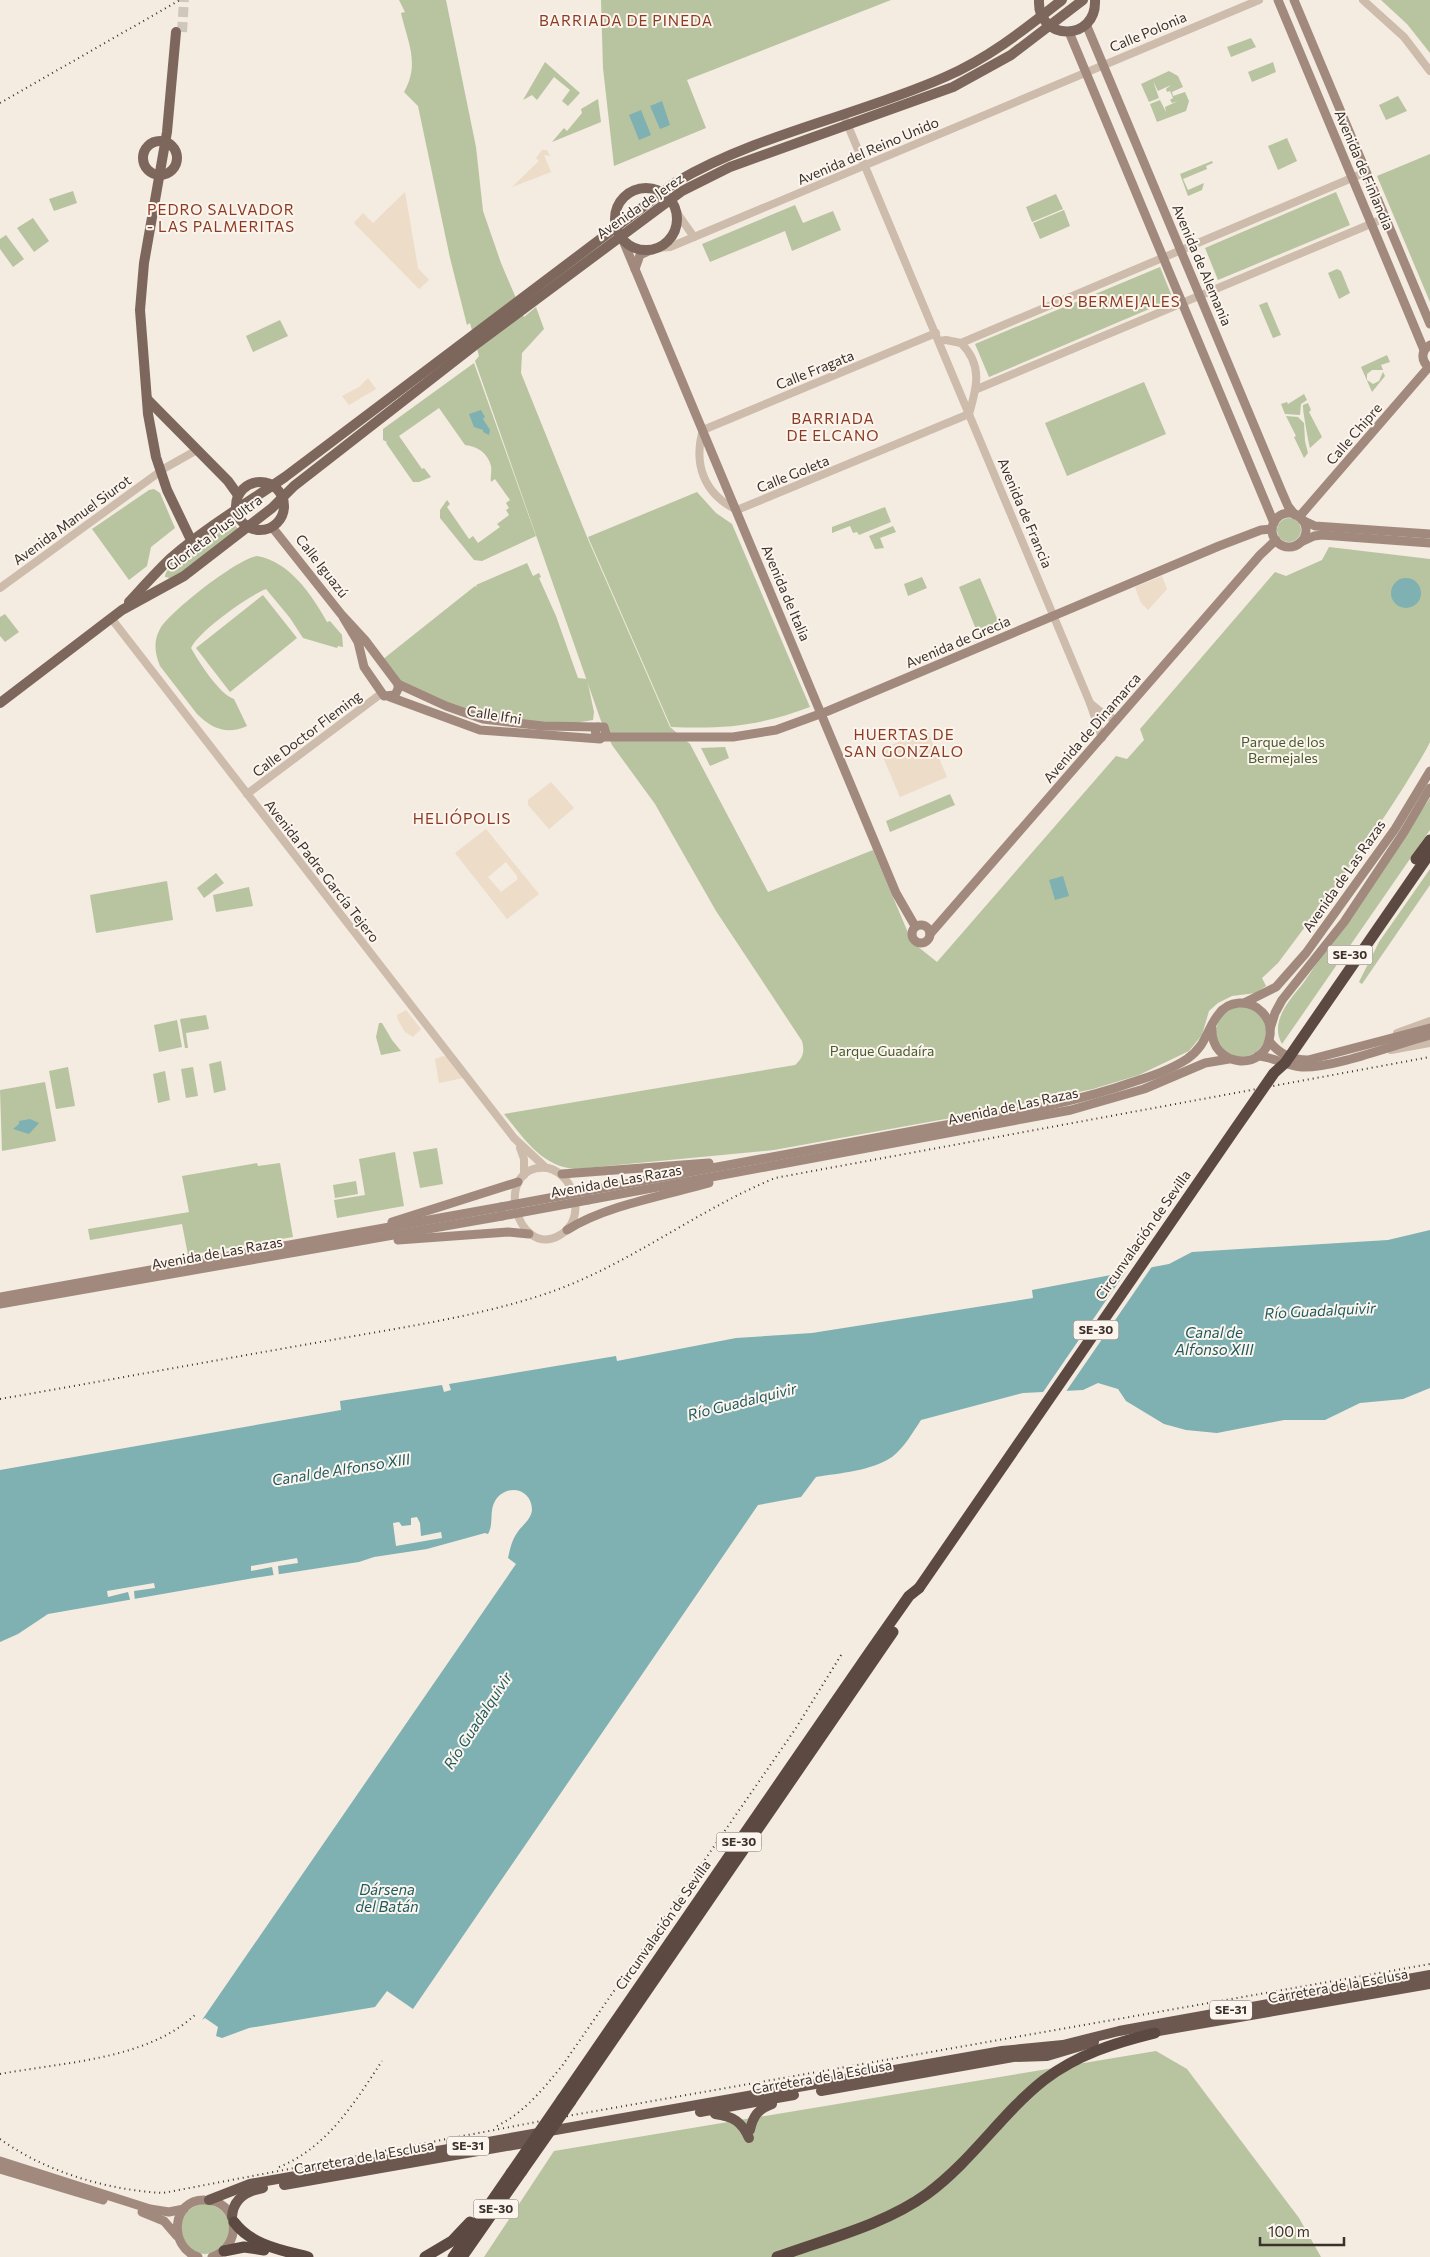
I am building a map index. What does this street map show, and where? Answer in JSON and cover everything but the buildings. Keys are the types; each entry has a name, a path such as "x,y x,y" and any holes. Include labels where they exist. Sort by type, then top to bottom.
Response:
{"highway":[{"name":"Circunvalación de Sevilla","path":"462,2257 516,2172 871,1650 910,1596 919,1588 1274,1072 1279,1059 1430,840"},
{"name":"Circunvalación de Sevilla","path":"1274,1072 1285,1063 1430,853"},
{"name":"Carretera de la Esclusa","path":"210,2200 250,2184 737,2101 1002,2051 1063,2045 1119,2030 1430,1975"},
{"name":"Carretera de la Esclusa","path":"233,2220 235,2204 241,2197 253,2190 704,2112 737,2101 791,2096 1013,2057 1054,2055 1110,2038 1155,2033 1430,1984"},
{"path":"777,2257 896,2212 925,2196 964,2163 1022,2100 1044,2081 1064,2067 1098,2050 1155,2033"},
{"path":"704,2112 732,2117 749,2134 752,2121 759,2111 791,2096"},
{"name":"Circunvalación de Sevilla","path":"453,2257 494,2197 516,2172"},
{"path":"426,2257 452,2240 494,2197"},
{"path":"233,2220 241,2232 254,2241 302,2256"},
{"path":"224,2251 244,2247 259,2248 284,2257"}],"main road":[{"path":"1039,0 1042,16 1050,26 1069,32 1086,24 1094,12 1095,0"},
{"name":"Avenida de Jerez","path":"273,486 619,233 713,161 946,77 1001,47 1062,0"},
{"name":"Avenida de Jerez","path":"665,196 730,167 954,87 1011,55 1083,0"},
{"path":"1278,0 1287,0"},
{"name":"Avenida de Finlandia","path":"1278,0 1372,224 1427,348 1423,359 1429,368"},
{"name":"Avenida de Finlandia","path":"1294,0 1430,324"},
{"name":"Avenida de Alemania","path":"1086,24 1284,499 1299,517"},
{"path":"179,32 165,142 141,286 140,319 147,399 159,471 192,542"},
{"path":"1069,32 1183,302 1273,526 1276,540 1288,547 1308,538 1322,535 1430,543"},
{"path":"165,142 174,149 177,161 170,172 159,175 148,169 144,164 144,154 152,144 165,142"},
{"path":"635,269 640,255 664,244 676,225 675,210 665,196 643,188 626,196 616,212 619,233 633,247 655,248"},
{"name":"Avenida de Italia","path":"619,233 737,510 896,893 915,926 913,934 922,943 928,941 930,934"},
{"name":"Avenida de Jerez","path":"282,497 473,340"},
{"name":"Calle Chipre","path":"1299,517 1429,368"},
{"path":"147,399 228,481 238,495"},
{"path":"228,481 249,484 260,482 273,486 282,497 284,511 276,528 260,531 247,528 238,517 235,510 238,495 249,484"},
{"name":"Glorieta Plus Ultra","path":"122,610 171,558 235,510 273,486"},
{"name":"Glorieta Plus Ultra","path":"122,610 184,576 247,528 282,497"},
{"path":"1273,526 1285,514 1299,517 1315,526 1430,534"},
{"path":"1299,517 1305,531 1301,542"},
{"name":"Avenida de Grecia","path":"601,733 645,736 733,737 776,730 822,714 1234,540 1273,526"},
{"name":"Calle Iguazú","path":"276,528 344,617 358,642 362,660 369,675 384,693"},
{"name":"Avenida de Dinamarca","path":"930,934 1260,555 1276,540"},
{"path":"0,703 122,610"},
{"name":"Calle Iguazú","path":"344,617 357,629 396,683"},
{"path":"385,682 396,683 397,693 384,693 385,682"},
{"name":"Calle Ifni","path":"396,683 446,706 483,719 601,733"},
{"name":"Calle Ifni","path":"384,693 480,730 601,733"},
{"name":"Avenida de Las Razas","path":"1244,1003 1276,987 1306,953 1395,828 1430,771"},
{"name":"Avenida de Las Razas","path":"1270,1030 1275,1013 1282,1000 1344,922 1404,832 1430,788"},
{"path":"915,926 920,925 930,934"},
{"path":"1258,1056 1269,1041 1270,1030 1262,1012 1244,1003 1235,1003 1223,1009 1214,1019 1212,1028 1215,1046 1229,1059 1244,1061 1258,1056 1266,1056 1287,1065 1309,1067 1430,1028"},
{"name":"Avenida de Las Razas","path":"760,1164 1018,1112 1116,1088 1164,1072 1187,1058 1199,1048 1212,1028"},
{"path":"1269,1041 1276,1050 1299,1060 1360,1051 1430,1035"},
{"name":"Avenida de Las Razas","path":"0,1304 760,1164 1071,1110 1144,1089 1205,1063 1229,1059"},
{"path":"562,1174 760,1164"},
{"path":"567,1230 580,1221 760,1164"},
{"path":"351,1239 521,1178"},
{"path":"351,1239 508,1232 529,1234"},
{"name":"Avenida de Las Razas","path":"0,1297 351,1239"},
{"path":"0,2161 150,2209 169,2212 184,2209"},
{"path":"0,2170 147,2214 164,2221 177,2236 186,2251 198,2257"},
{"path":"177,2236 178,2219 184,2209 195,2201 210,2200 222,2205 233,2220 234,2236 224,2251 212,2257"}],"street":[{"name":"Calle Polonia","path":"1087,72 1259,0"},
{"path":"1364,0 1404,37 1430,71"},
{"name":"Avenida del Reino Unido","path":"655,248 670,247 1087,72"},
{"name":"Avenida de Francia","path":"843,113 1090,703 1102,738"},
{"path":"961,343 1366,172"},
{"path":"675,210 694,237"},
{"path":"977,389 1386,218"},
{"name":"Calle Fragata","path":"703,430 936,333"},
{"path":"939,341 946,340 961,343 968,350 978,372 977,389 969,414"},
{"name":"Calle Goleta","path":"737,510 969,414"},
{"path":"703,430 699,454 703,478 717,497 737,510"},
{"name":"Avenida Manuel Siurot","path":"0,588 159,471 197,450"},
{"name":"Avenida Padre García Tejero","path":"111,618 514,1138 524,1155 521,1178"},
{"name":"Calle Doctor Fleming","path":"247,794 384,693"},
{"path":"1090,703 1105,715 1117,720"},
{"path":"1096,719 1100,714 1105,715"},
{"path":"1360,1051 1430,1021"},
{"path":"1360,1051 1430,1044"},
{"name":"Avenida Padre García Tejero","path":"514,1138 545,1167"},
{"path":"545,1167 562,1174 571,1187 575,1198 573,1218 567,1230 559,1236 548,1239 529,1234 520,1222 516,1204 521,1178 535,1168 545,1167"}],"green space":[{"path":"399,0 446,0 476,147 483,211 501,263 524,317 536,307 544,329 522,353 521,373 587,537 670,727 690,744 768,892 873,850 912,942 937,962 1116,756 1127,759 1144,740 1140,729 1275,572 1286,576 1322,560 1329,547 1430,559 1430,742 1393,804 1356,858 1278,963 1262,978 1266,986 1256,993 1232,996 1218,1003 1209,1011 1202,1035 1189,1051 1139,1075 1093,1089 984,1112 774,1150 575,1169 552,1163 543,1157 526,1141 504,1114 795,1065 802,1057 803,1048 802,1041 716,911 655,804 612,745 601,721 475,361 479,356 470,323 467,325 450,258 418,106 404,92 409,82 412,63 401,13 405,12"},
{"path":"601,0 891,0 687,80 706,128 614,166 603,68"},
{"path":"1381,0 1430,0 1430,53 1407,24"},
{"path":"1251,38 1256,47 1231,57 1227,47"},
{"path":"545,62 580,93 568,106 562,101 570,90 554,77 537,100 532,95 523,100"},
{"path":"1273,62 1276,72 1252,82 1248,72"},
{"path":"1169,71 1178,76 1183,87 1172,92 1173,96 1185,92 1189,101 1186,111 1157,122 1150,104 1160,100 1166,112 1165,107 1178,101 1172,103 1170,100 1173,98 1170,91 1167,92 1166,89 1171,85 1158,91 1153,81 1159,98 1149,102 1141,84"},
{"path":"1398,96 1407,111 1386,120 1379,105"},
{"path":"598,99 601,122 552,142 564,128 567,131 582,113 581,109"},
{"path":"1287,138 1297,161 1278,170 1268,146"},
{"path":"1430,154 1430,302 1377,176"},
{"path":"1212,161 1213,163 1206,166 1207,169 1183,179 1188,190 1204,183 1202,190 1188,196 1180,174"},
{"path":"73,191 77,203 54,211 49,199"},
{"path":"1336,192 1350,225 1218,280 1205,248"},
{"path":"1056,194 1063,209 1032,222 1026,207"},
{"path":"795,205 803,223 833,211 841,230 792,251 785,231 710,262 702,244"},
{"path":"1064,210 1070,226 1040,239 1033,223"},
{"path":"33,218 49,241 34,252 17,228"},
{"path":"6,235 24,259 13,267 0,249 0,239"},
{"path":"1160,267 1173,299 989,377 975,344"},
{"path":"1337,269 1341,271 1350,293 1339,299 1328,273"},
{"path":"1267,302 1281,335 1273,338 1259,305"},
{"path":"280,320 288,336 253,352 246,336"},
{"path":"1387,355 1390,362 1381,365 1383,370 1372,370 1367,374 1367,380 1373,384 1379,381 1383,372 1385,376 1372,392 1361,367"},
{"path":"474,363 536,536 482,561 474,560 440,518 440,510 447,500 450,504 447,507 469,539 473,536 478,543 500,527 497,524 509,515 506,510 509,508 506,503 510,500 495,479 491,482 490,461 485,454 474,447 465,445 439,408 399,436 422,469 424,468 431,477 419,482 413,482 387,442 383,440 383,429"},
{"path":"1144,382 1166,434 1067,476 1045,423"},
{"path":"1304,394 1307,400 1301,404 1300,415 1285,414 1281,404 1287,402 1288,404"},
{"path":"1308,403 1311,410 1309,412 1322,437 1310,448 1303,407 1303,405"},
{"path":"1286,416 1298,417 1304,423 1308,453 1304,458 1294,437 1296,436"},
{"path":"154,489 160,493 175,528 151,547 147,566 129,580 92,529 149,490"},
{"path":"697,492 716,513 732,524 810,707 742,725 725,727 671,727 588,537"},
{"path":"885,507 891,522 859,535 857,532 853,533 850,526 832,533 832,527"},
{"path":"1289,518 1298,521 1301,530 1298,539 1289,542 1280,539 1277,530 1280,521"},
{"path":"231,520 238,529 183,571 170,578 165,577 174,563 183,555"},
{"path":"893,526 896,532 880,538 884,548 875,549 869,536"},
{"path":"257,556 269,559 279,565 298,581 307,591 327,622 330,621 342,635 343,647 338,646 337,648 303,638 290,618 266,589 236,606 204,633 191,648 216,684 228,696 234,699 247,726 233,730 220,729 214,727 197,714 160,666 156,652 156,638 166,621 190,599 220,575"},
{"path":"527,563 533,576 539,573 541,577 539,578 556,616 578,678 587,679 594,712 593,720 575,723 542,723 489,718 406,687 382,660 475,586 477,587 476,585"},
{"path":"922,577 927,588 908,596 904,584"},
{"path":"980,578 1001,628 979,637 959,587"},
{"path":"263,595 297,638 230,692 196,648"},
{"path":"5,614 19,632 5,642 0,636 0,617"},
{"path":"725,747 729,758 710,766 701,748"},
{"path":"950,794 955,805 890,832 886,821"},
{"path":"1430,798 1430,830 1282,1044 1278,1027 1287,1003 1304,982"},
{"path":"1430,869 1430,885 1362,984 1359,982 1379,942"},
{"path":"216,873 224,883 204,898 197,888"},
{"path":"167,881 173,920 96,933 90,895"},
{"path":"249,887 253,906 216,912 213,895"},
{"path":"1241,1007 1250,1009 1261,1018 1266,1032 1264,1041 1255,1052 1241,1057 1232,1055 1221,1046 1216,1032 1218,1023 1227,1012"},
{"path":"206,1015 209,1029 186,1033 188,1048 185,1048 180,1019"},
{"path":"177,1020 182,1047 159,1052 154,1025"},
{"path":"379,1023 382,1023 401,1051 381,1055 376,1037"},
{"path":"221,1061 226,1090 214,1093 209,1064"},
{"path":"68,1067 75,1106 56,1109 49,1071"},
{"path":"193,1067 198,1096 186,1098 181,1069"},
{"path":"165,1071 170,1100 158,1103 153,1074"},
{"path":"45,1082 56,1141 2,1151 0,1090"},
{"path":"437,1148 443,1184 420,1188 413,1152"},
{"path":"395,1152 404,1206 337,1218 334,1200 365,1195 359,1159"},
{"path":"257,1163 258,1166 280,1163 293,1237 188,1255 182,1224 90,1240 88,1229 189,1212 182,1176"},
{"path":"356,1181 358,1194 335,1198 333,1185"},
{"path":"1156,2051 1187,2069 1299,2218 1321,2257 484,2257 554,2151"},
{"path":"205,2204 223,2211 230,2229 223,2247 205,2254 187,2247 180,2229 187,2211"}],"shaded area":[{"path":"542,150 547,150 550,156 544,155 551,172 512,187 539,161 536,158"},
{"path":"405,192 418,268 429,280 419,289 354,223 363,213 373,223"},
{"path":"368,378 376,389 349,405 342,396 359,387"},
{"path":"1162,576 1167,589 1148,610 1141,603 1135,587"},
{"path":"927,730 947,777 900,797 880,750"},
{"path":"551,782 574,808 549,829 528,805 528,800"},
{"path":"486,829 539,894 507,919 455,853","holes":["506,862 517,876 517,880 501,892 488,877"]},
{"path":"406,1010 421,1029 413,1037 405,1032 398,1020 397,1015"},
{"path":"443,1056 447,1057 463,1078 439,1083 435,1059"}],"water":[{"path":"662,101 670,125 660,129 650,106"},
{"path":"641,110 651,135 639,140 629,115"},
{"path":"481,410 485,417 483,419 490,430 489,435 483,432 483,430 474,427 469,414"},
{"path":"1406,578 1417,582 1421,593 1417,604 1406,608 1395,604 1391,593 1395,582"},
{"path":"1063,876 1069,896 1055,900 1049,880"},
{"path":"30,1119 39,1123 29,1134 13,1129 19,1124 19,1121"},
{"name":"Canal de Alfonso XIII","path":"1430,1230 1430,1388 1403,1399 1360,1403 1325,1420 1284,1420 1217,1433 1186,1430 1164,1424 1126,1401 1118,1389 1098,1383 1083,1390 1023,1393 921,1420 908,1440 892,1457 884,1462 855,1471 816,1477 801,1497 758,1505 413,2009 387,1991 375,2007 249,2028 222,2038 216,2036 218,2027 205,2018 202,2020 516,1564 508,1558 515,1536 531,1514 531,1503 528,1497 518,1490 512,1490 500,1495 493,1505 491,1526 488,1534 485,1533 427,1549 374,1557 359,1562 254,1578 48,1614 18,1634 0,1642 0,1470 341,1410 340,1401 442,1385 444,1392 451,1390 449,1384 616,1356 617,1361 736,1338 812,1333 1033,1298 1032,1290 1169,1264 1192,1252 1388,1240"}],"pier":[{"path":"1153,1265 1065,1393 1041,1395 1127,1270"},
{"path":"417,1517 420,1523 421,1536 441,1532 442,1538 396,1546 393,1523 399,1522 402,1526 411,1525 411,1518"},
{"path":"297,1558 298,1563 278,1566 279,1576 274,1577 272,1567 251,1571 251,1566"},
{"path":"154,1583 155,1588 134,1591 135,1602 131,1603 128,1592 108,1597 107,1591"}],"tunnel":[{"path":"182,32 184,0"}],"railway":[{"path":"0,103 180,0"},
{"path":"0,1399 464,1316 519,1302 545,1294 605,1269 717,1206 775,1178 1430,1057"},
{"path":"497,2126 507,2121 524,2107 540,2092 562,2066 796,1728 843,1652"},
{"path":"0,2139 37,2161 78,2177 120,2188 163,2193 573,2115 1430,1964"},
{"path":"0,2074 104,2057 129,2050 154,2041 176,2029 196,2014"},
{"path":"279,2167 296,2159 326,2136 350,2108 382,2061"}],"district":[{"name":"BARRIADA DE PINEDA","path":"626,21"},
{"name":"PEDRO SALVADOR - LAS PALMERITAS","path":"221,218"},
{"name":"LOS BERMEJALES","path":"1111,302"},
{"name":"BARRIADA DE ELCANO","path":"833,428"},
{"name":"HUERTAS DE SAN GONZALO","path":"904,744"},
{"name":"HELIÓPOLIS","path":"462,819"}],"park label":[{"name":"Parque de los Bermejales","path":"1283,750"},
{"name":"Parque Guadaíra","path":"882,1051"}],"water label":[{"name":"Río Guadalquivir","path":"1320,1311"},
{"name":"Río Guadalquivir","path":"742,1402"},
{"name":"Río Guadalquivir","path":"478,1721"},
{"name":"Dársena del Batán","path":"387,1898"}]}
